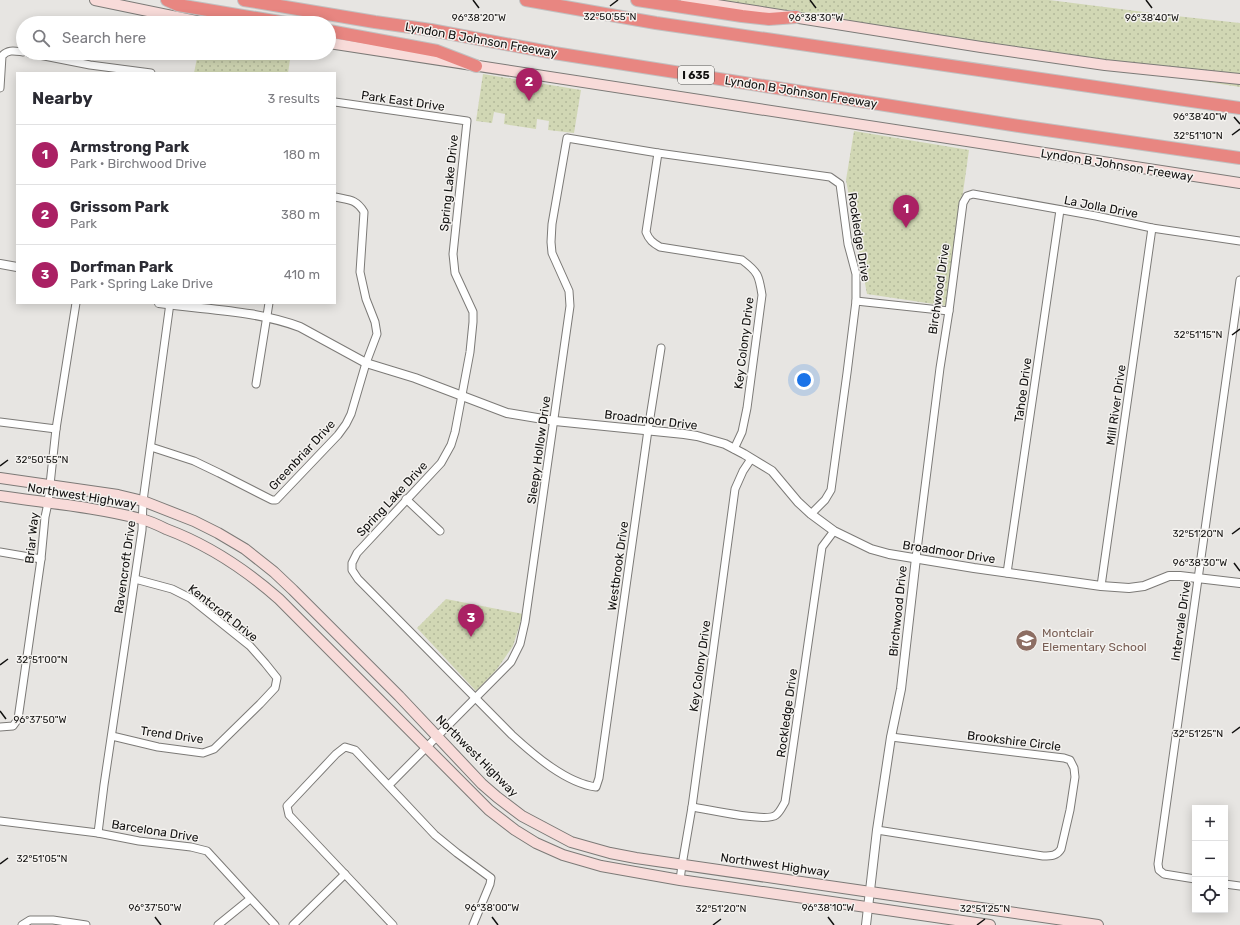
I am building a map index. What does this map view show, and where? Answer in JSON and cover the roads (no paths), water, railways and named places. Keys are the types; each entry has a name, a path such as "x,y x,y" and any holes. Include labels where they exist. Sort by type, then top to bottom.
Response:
{"highway":[{"path":"167,0 178,5 244,16"},
{"name":"Lyndon B Johnson Freeway","path":"244,0 438,31 554,53 1019,126 1240,158"},
{"path":"526,0 656,23 1240,108"},
{"path":"637,0 769,19 796,17"},
{"path":"336,32 437,51 476,66"}],"main road":[{"path":"95,0 172,16"},
{"path":"686,0 981,47 1106,65 1240,79"},
{"name":"Lyndon B Johnson Freeway","path":"336,45 1240,183"},
{"name":"Northwest Highway","path":"0,478 118,495 143,501 218,533 245,549 268,567 293,590 497,797 522,816 571,842 610,853 682,865 1098,925"},
{"name":"Northwest Highway","path":"0,496 97,510 142,519 187,536 214,550 260,583 489,810 515,830 536,843 563,855 583,862 680,880 990,925"}],"street":[{"path":"0,88 2,56 5,52 16,51"},
{"path":"65,60 142,72"},
{"name":"Park East Drive","path":"336,102 467,121"},
{"name":"Spring Lake Drive","path":"467,121 453,254 455,273 473,312 473,322 470,352 455,432 448,452 441,463 356,553 352,562 352,570 358,579 512,735 545,764 589,786 596,787"},
{"name":"Rockledge Drive","path":"567,138 658,153 830,177 840,184 848,244 856,274 856,301 831,490 825,500 811,514"},
{"name":"Sleepy Hollow Drive","path":"388,785 511,662 520,644 526,622 570,306 569,292 552,253 552,224 567,138"},
{"name":"Key Colony Drive","path":"658,153 646,232 648,238 660,247 742,260 753,268 759,278 762,295 747,408 742,432 734,449"},
{"name":"La Jolla Drive","path":"963,203 967,196 973,194 1096,216 1152,228 1240,241"},
{"name":"Greenbriar Drive","path":"151,447 194,461 272,500 276,500 338,435 346,424 354,406 366,363 377,334 375,322 366,299 360,272 364,212 360,205 354,201 336,197"},
{"name":"Birchwood Drive","path":"866,925 877,830 891,737 902,690 916,558 963,203"},
{"name":"Tahoe Drive","path":"1007,573 1060,210"},
{"name":"Mill River Drive","path":"1102,586 1152,228"},
{"path":"0,264 16,267"},
{"name":"Intervale Drive","path":"1192,879 1164,874 1159,870 1158,864 1240,280"},
{"path":"856,301 949,311"},
{"name":"Briar Way","path":"0,727 13,726 18,719 41,558 56,430 76,304"},
{"name":"Broadmoor Drive","path":"170,304 267,317 288,322 366,363 415,378 507,413 554,421 697,436 725,444 772,471 798,502 834,531 871,549 889,554 1007,573 1102,586 1129,588 1144,586 1169,576 1199,577 1240,582"},
{"name":"Ravencroft Drive","path":"98,833 142,530 143,501 170,304"},
{"path":"256,384 269,304"},
{"name":"Westbrook Drive","path":"596,787 599,778 661,348"},
{"path":"0,422 56,430"},
{"name":"Key Colony Drive","path":"680,880 692,807 735,488 743,470 751,459"},
{"path":"406,499 440,531"},
{"name":"Rockledge Drive","path":"692,807 766,818 776,816 781,810 785,802 822,547 834,531"},
{"path":"0,552 41,558"},
{"name":"Kentcroft Drive","path":"135,579 172,589 190,598 250,646 277,678 275,688"},
{"name":"Trend Drive","path":"112,736 158,747 203,753 214,749 275,688"},
{"name":"Brookshire Circle","path":"877,830 1043,856 1054,856 1058,854 1061,849 1075,778 1074,768 1070,760 1064,758 891,737"},
{"path":"393,925 290,817 287,806 336,754 345,747 355,750 435,835 491,878 490,884 473,925"},
{"name":"Barcelona Drive","path":"0,821 98,833 208,851 275,925"},
{"path":"292,925 345,874"},
{"path":"1228,884 1240,886"},
{"path":"218,925 250,899"},
{"path":"22,925 30,920 53,920 86,925"}],"place":[{"name":"Grissom Park","path":"529,101"},
{"name":"Armstrong Park","path":"906,228"},
{"name":"Dorfman Park","path":"471,637"},
{"name":"Montclair Elementary School","path":"1026,640"}]}
